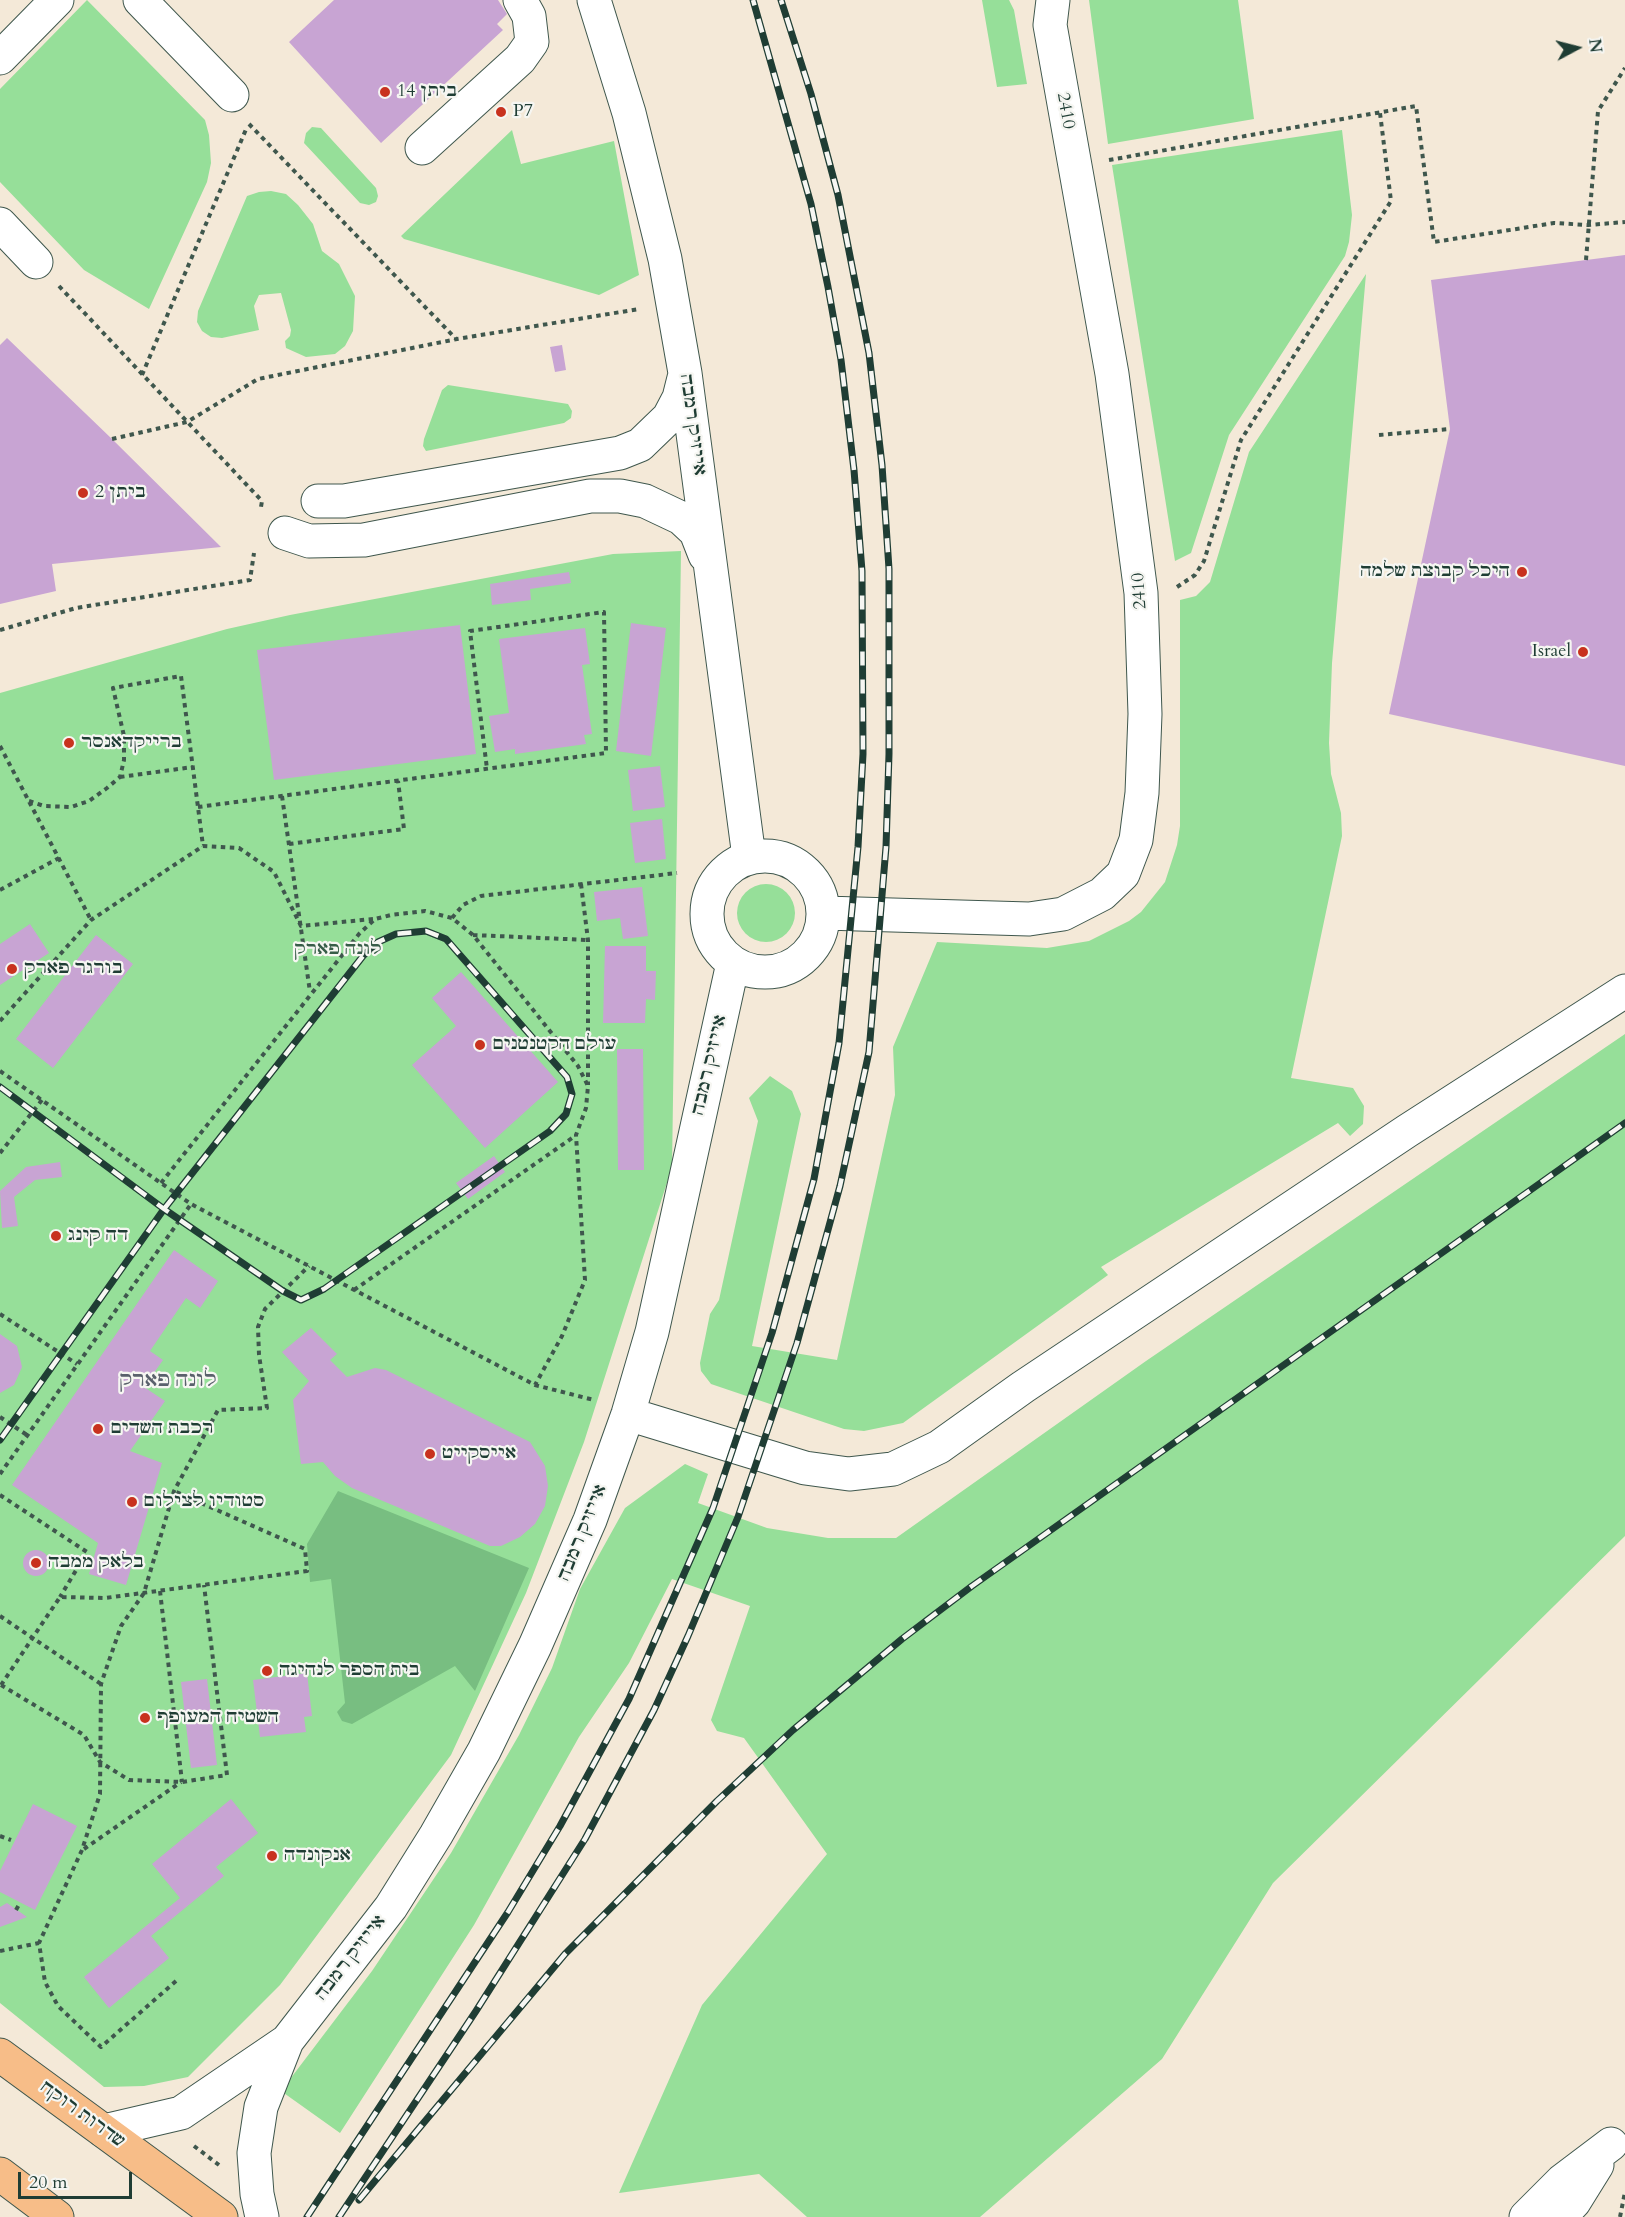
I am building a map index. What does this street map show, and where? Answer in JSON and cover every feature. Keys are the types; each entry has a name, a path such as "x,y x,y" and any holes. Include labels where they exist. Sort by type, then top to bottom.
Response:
{"main road":[{"name":"שדרות רוקח","path":"0,2055 221,2217"},
{"path":"0,2174 57,2217"}],"street":[{"path":"0,58 57,0"},
{"path":"140,0 232,95"},
{"path":"422,147 520,59 532,42 529,16 520,0"},
{"name":"אייזיק רמבה","path":"594,0 629,113 665,259 685,373 749,857"},
{"name":"2410","path":"824,914 1029,919 1063,914 1102,894 1123,874 1136,840 1143,793 1145,714 1142,593 1112,374 1050,26 1053,0"},
{"path":"0,224 36,262"},
{"path":"318,501 344,501 620,453 640,445 669,417 679,398 685,373"},
{"path":"285,533 309,542 364,540 590,496 620,496 645,501 681,518 696,532 710,570"},
{"path":"767,855 785,858 800,867 813,880 821,895 824,914 822,929 815,944 793,965 763,972 747,970 733,963 720,950 710,933 708,905 718,879 732,865 749,857 767,855"},
{"name":"אייזיק רמבה","path":"259,2206 254,2153 261,2107 287,2041 391,1907 484,1751 535,1646 590,1520 628,1414 652,1332 733,963"},
{"path":"628,1414 805,1468 849,1474 893,1469 939,1447 1033,1381 1411,1128 1625,992"},
{"name":"אייזיק רמבה","path":"104,2131 181,2113 287,2041"},
{"path":"1526,2217 1562,2181 1618,2135"},
{"path":"1560,2217 1574,2202 1618,2135"}],"path":[{"path":"1586,260 1598,111 1625,68"},
{"path":"232,95 249,124 457,339"},
{"path":"1074,166 1416,106 1434,242 1554,223 1588,225 1625,222"},
{"path":"1142,593 1175,588 1194,575 1207,552 1241,440 1391,201 1380,112"},
{"path":"142,375 249,124"},
{"path":"36,262 262,501 260,513"},
{"path":"112,439 187,422 258,379 457,339 647,308"},
{"path":"1379,435 1450,429"},
{"path":"0,630 76,608 250,580 255,546"},
{"path":"198,807 398,781 606,753 604,612 470,631 487,769"},
{"path":"120,777 124,760 123,736 113,688 181,676 203,846"},
{"path":"0,746 92,920"},
{"path":"29,801 44,806 71,807 89,801 120,777 193,767"},
{"path":"289,844 404,829 398,781"},
{"path":"282,796 310,993"},
{"path":"0,1021 92,920 203,846 239,848 274,872 301,926"},
{"path":"0,890 59,858"},
{"path":"452,918 463,905 480,896 676,873"},
{"path":"535,1385 562,1336 585,1280 576,1135 586,1108 588,1086 588,940 581,884"},
{"path":"301,926 375,919 425,911 452,918 473,935 578,1066 588,1086"},
{"path":"161,1183 310,993 359,934 375,919"},
{"path":"473,935 588,940"},
{"path":"0,1071 190,1204 535,1385 597,1400"},
{"path":"0,1153 42,1100"},
{"path":"354,1290 576,1135"},
{"path":"0,1474 190,1204"},
{"path":"176,1981 101,2047 58,2006 45,1982 39,1943 82,1850 100,1794 101,1684 121,1626 144,1593 174,1491 218,1410 267,1408 259,1355 258,1327 265,1309 309,1266"},
{"path":"0,1314 77,1364"},
{"path":"0,1417 27,1435"},
{"path":"60,1597 105,1598 307,1571 305,1549 174,1491"},
{"path":"0,1495 87,1552 60,1597 0,1685 84,1735 100,1762 129,1780 182,1782 227,1775 204,1585"},
{"path":"160,1591 182,1782"},
{"path":"0,1616 101,1684"},
{"path":"82,1850 182,1782"},
{"path":"0,1836 11,1840"},
{"path":"16,1910 20,1903"},
{"path":"0,1951 39,1943"},
{"path":"158,2119 259,2206"},
{"path":"1620,2217 1625,2192"}],"green space":[{"path":"87,0 205,120 209,135 211,163 207,182 149,309 84,270 0,182 0,89"},
{"path":"982,0 1009,0 1014,10 1027,84 997,87"},
{"path":"1089,0 1238,0 1254,119 1108,144"},
{"path":"312,127 321,128 376,188 378,196 376,202 369,205 360,203 304,143 306,133"},
{"path":"512,130 521,164 614,141 639,275 599,295 404,239 401,236"},
{"path":"1342,130 1352,215 1345,256 1229,435 1191,553 1175,561 1112,165"},
{"path":"271,191 286,194 298,205 313,224 322,251 339,264 355,296 353,331 345,346 335,354 306,357 286,348 285,341 290,336 291,330 281,293 259,295 254,306 259,330 222,338 211,337 202,331 197,322 198,311 247,196"},
{"path":"1366,274 1332,663 1329,743 1331,774 1341,813 1342,836 1291,1078 1353,1088 1364,1106 1363,1124 1350,1136 1338,1123 1101,1267 1108,1275 903,1423 864,1431 844,1429 711,1384 701,1371 700,1363 710,1314 719,1300 758,1121 749,1098 770,1076 792,1091 801,1114 752,1346 837,1360 895,1095 893,1047 937,942 1047,948 1089,941 1129,921 1141,912 1165,882 1177,845 1180,826 1180,600 1196,596 1210,582 1249,452"},
{"path":"448,385 568,404 572,411 571,418 564,423 426,451 423,446 424,439 442,390"},
{"name":"לונה פארק","path":"681,551 672,1167 584,1442 526,1593 451,1755 280,1985 188,2077 144,2086 104,2087 0,2003 0,693 227,629 290,615 613,554"},
{"path":"766,884 777,886 790,897 795,913 793,924 782,937 766,942 755,940 742,929 737,913 739,902 750,889"},
{"path":"1625,1034 1625,1536 1273,1883 1162,2059 980,2217 807,2217 759,2174 619,2193 702,2005 827,1854 744,1738 717,1731 711,1720 750,1606 672,1579 629,1663 579,1737 474,1925 340,2133 281,2091 372,1971 451,1853 519,1735 552,1668 580,1589 625,1508 685,1464 708,1474 698,1503 767,1528 828,1538 896,1538 1146,1361"},
{"path":"338,1491 529,1568 475,1691 455,1666 352,1724 342,1721 337,1712 345,1703 331,1579 310,1582 307,1544"}],"building":[{"name":"ביתן 14","path":"334,0 498,0 507,14 497,24 503,30 381,143 289,42"},
{"name":"היכל קבוצת שלמה","path":"1625,255 1625,766 1389,714 1450,429 1431,280"},
{"name":"ביתן 2","path":"7,338 221,547 52,564 56,591 0,604 0,345"},
{"path":"562,345 566,370 555,372 550,347"},
{"path":"569,572 571,583 530,589 531,600 492,605 490,584"},
{"path":"631,623 666,628 651,756 616,751"},
{"path":"460,625 476,754 274,780 257,650"},
{"path":"585,628 590,664 582,665 592,734 584,735 586,744 515,754 515,749 495,752 489,716 509,713 499,639"},
{"path":"660,766 665,807 633,811 628,770"},
{"path":"662,819 666,859 635,863 630,823"},
{"path":"642,887 648,936 623,939 620,918 597,921 594,892"},
{"name":"בורגר פארק","path":"30,924 49,953 0,985 0,944"},
{"path":"96,935 133,964 53,1068 16,1039"},
{"path":"605,946 646,946 646,971 656,971 655,1000 646,999 645,1023 603,1023"},
{"name":"עולם הקטנטנים","path":"461,972 558,1082 485,1148 412,1065 456,1026 432,998"},
{"path":"617,1049 643,1049 644,1170 618,1170"},
{"path":"494,1156 505,1172 468,1199 456,1183"},
{"path":"60,1162 62,1177 35,1180 14,1197 18,1226 2,1228 0,1191 26,1167"},
{"path":"174,1250 218,1281 200,1308 186,1298 150,1351 163,1360 144,1387 165,1401 130,1451 162,1463 126,1585 89,1574 98,1543 12,1485"},
{"name":"אייסקייט","path":"311,1328 337,1354 330,1360 347,1377 375,1368 386,1370 530,1442 545,1466 548,1486 545,1506 535,1524 520,1537 501,1546 490,1546 352,1488 335,1476 323,1462 301,1464 293,1400 309,1381 282,1352"},
{"path":"0,1334 17,1346 22,1367 14,1385 0,1393"},
{"name":"בלאק ממבה","path":"36,1550 45,1554 49,1563 45,1572 36,1576 27,1572 23,1563 27,1554"},
{"path":"307,1673 312,1716 304,1717 306,1732 260,1737 253,1680"},
{"path":"207,1679 217,1765 191,1768 181,1682"},
{"path":"231,1799 258,1833 216,1867 224,1876 151,1936 169,1958 109,2008 84,1977 180,1898 152,1864"},
{"path":"33,1804 77,1826 35,1910 0,1892 0,1871"},
{"path":"7,1903 27,1917 0,1927 0,1907"}],"railway":[{"path":"307,2217 508,1912 560,1826 629,1699 713,1508 772,1333 814,1179 839,1043 858,847 863,754 862,571 854,470 841,360 828,287 811,204 753,0"},
{"path":"339,2217 476,2011 585,1839 654,1710 688,1636 738,1517 797,1343 840,1186 869,1052 886,847 889,754 889,569 882,465 869,353 838,195 811,94 781,0"},
{"path":"0,1087 164,1209 283,1291 301,1300 324,1289 550,1131 566,1114 572,1094 567,1077 446,939 426,931 396,934 378,942 363,956 164,1209 0,1440"},
{"path":"359,2200 565,1954 717,1801 793,1730 902,1639 972,1586 1625,1123"}],"place":[{"name":"ביתן 14","path":"385,92"},
{"name":"P7","path":"501,112"},
{"name":"ביתן 2","path":"83,493"},
{"name":"היכל קבוצת שלמה","path":"1522,572"},
{"name":"Israel","path":"1583,652"},
{"name":"ברייקדאנסר","path":"69,743"},
{"name":"בורגר פארק","path":"12,969"},
{"name":"עולם הקטנטנים","path":"480,1045"},
{"name":"דה קינג","path":"56,1236"},
{"name":"רכבת השדים","path":"98,1429"},
{"name":"אייסקייט","path":"430,1454"},
{"name":"סטודיו לצילום","path":"132,1502"},
{"name":"בלאק ממבה","path":"36,1563"},
{"name":"בית הספר לנהיגה","path":"267,1671"},
{"name":"השטיח המעופף","path":"145,1718"},
{"name":"אנקונדה","path":"272,1856"}],"district":[{"name":"לונה פארק","path":"168,1381"}]}
